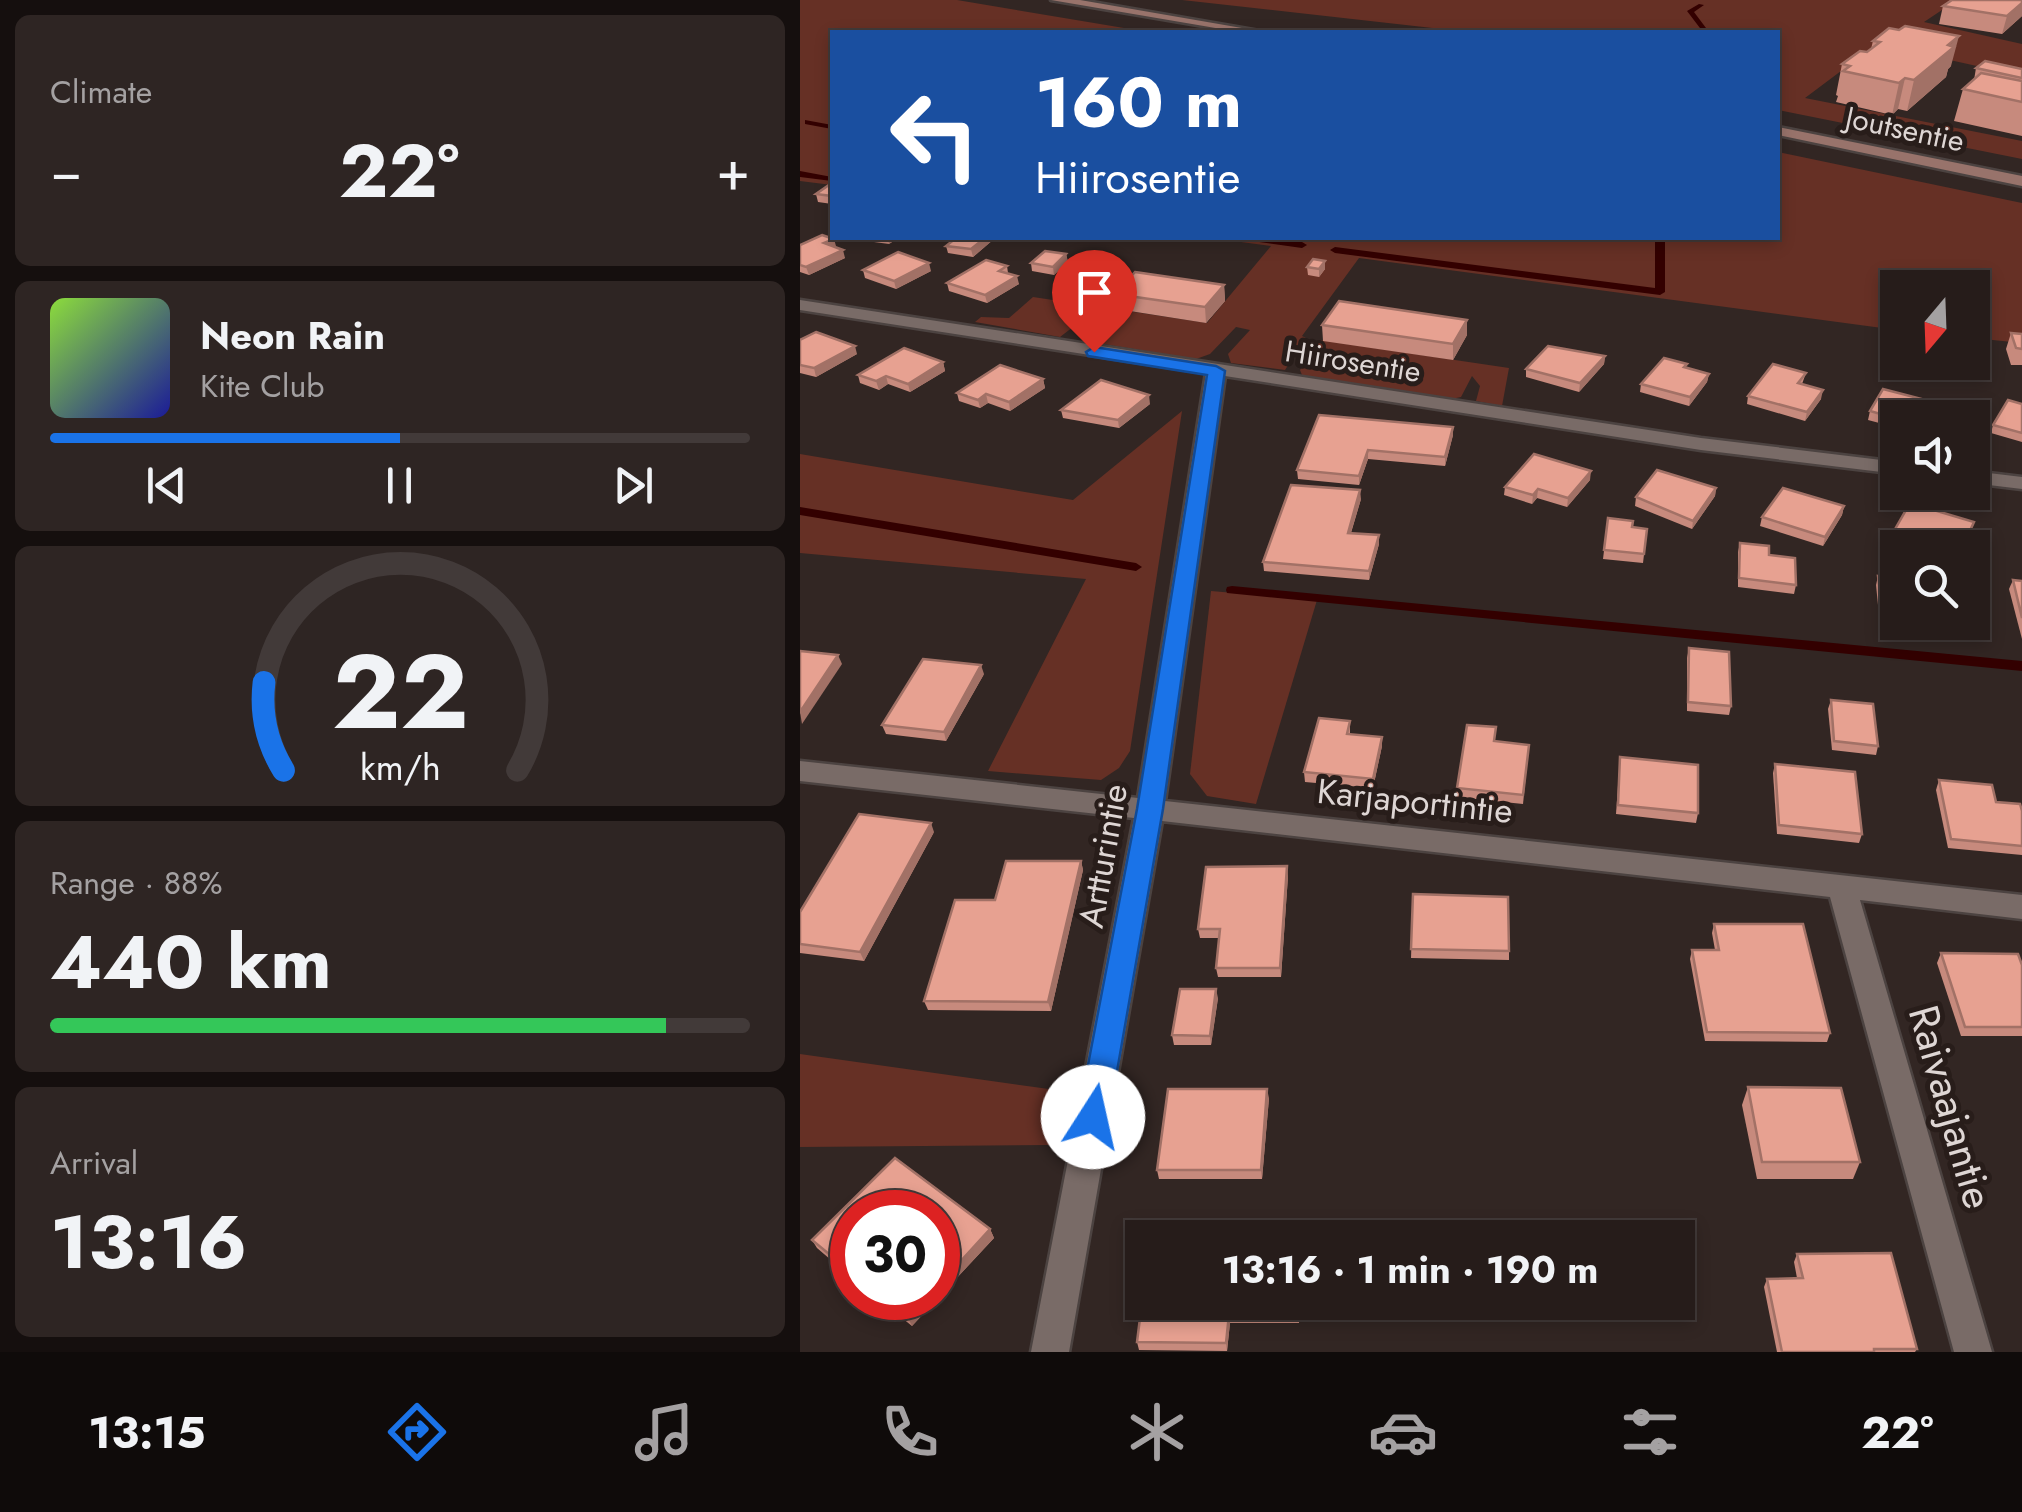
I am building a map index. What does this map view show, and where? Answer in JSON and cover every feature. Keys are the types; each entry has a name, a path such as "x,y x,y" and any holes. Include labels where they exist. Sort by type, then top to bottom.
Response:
{"main road":[{"path":"1057,0 1246,30"},
{"name":"Joutsentie","path":"1780,131 2022,181"}],"street":[{"name":"Hiirosentie","path":"800,305 1700,444 1880,466"},
{"name":"Artturintie","path":"1050,1352 1150,809 1216,371"},
{"path":"1990,480 2022,483"},
{"name":"Karjaportintie","path":"800,770 2022,906"},
{"name":"Raivaajantie","path":"1842,887 1973,1352"}],"shaded area":[{"path":"800,0 957,0 1136,30 830,30 830,185 800,181"},
{"path":"1182,0 1957,0 1924,22 2022,44 2022,76 1900,49 1865,53 1805,98 2022,141 2022,159 1780,110 1780,30 1450,30"},
{"path":"1780,152 2022,203 2022,343 1990,340 1990,270 1880,270 1880,328 1359,258 1302,336 1306,338 1285,370 1231,363 1228,354 1250,330 1236,327 1210,354 1196,359 1085,341 1087,331 1108,308 1207,323 1271,246 1226,240 1780,240"},
{"path":"1033,297 1099,307 1060,337 975,322 981,317 1009,318"},
{"path":"1320,340 1509,368 1502,406 1476,401 1480,386 1472,376 1461,397 1451,399 1302,375 1300,370"},
{"path":"1182,411 1130,751 1119,768 1101,780 988,771 1086,579 800,553 800,454 1073,500"},
{"path":"1211,591 1317,600 1256,804 1207,796 1190,774"},
{"path":"800,1054 1056,1090 1050,1145 800,1147"}],"building":[{"path":"1952,0 2022,3 2007,16 1943,6"},
{"path":"1905,26 1959,36 1948,45 1954,47 1914,80 1905,78 1899,83 1843,71 1850,66 1842,64 1860,51 1867,52 1880,42 1873,41 1889,28 1899,30"},
{"path":"1985,61 2022,69 2022,78 1976,68"},
{"path":"1981,73 2022,81 2022,102 1963,89"},
{"path":"829,185 830,185 830,196 816,194"},
{"path":"822,235 832,240 824,243 843,250 806,267 800,265 800,245"},
{"path":"954,240 982,240 971,249 946,246"},
{"path":"1045,251 1066,254 1053,267 1031,263"},
{"path":"898,252 929,263 894,281 863,270"},
{"path":"1313,259 1325,261 1319,269 1307,267"},
{"path":"986,260 1007,266 999,271 1017,276 985,295 947,283"},
{"path":"1135,272 1224,285 1205,307 1115,294"},
{"path":"1339,301 1467,320 1453,344 1322,325"},
{"path":"816,332 855,346 814,368 800,365 800,340"},
{"path":"2011,333 2022,334 2022,349 2016,348"},
{"path":"1548,346 1605,356 1580,383 1526,369"},
{"path":"904,348 943,362 908,384 886,376 876,381 858,375"},
{"path":"1664,358 1709,374 1690,397 1641,384"},
{"path":"1773,364 1806,373 1798,383 1823,390 1807,412 1748,396"},
{"path":"1000,365 1043,379 1009,402 986,394 978,400 957,393"},
{"path":"1101,380 1149,395 1118,420 1061,410"},
{"path":"1883,389 1926,400 1880,400 1880,414 1870,411"},
{"path":"2008,400 2022,404 2022,433 1993,425"},
{"path":"1319,415 1453,427 1445,457 1368,450 1359,476 1297,470"},
{"path":"1534,454 1591,471 1568,498 1538,489 1533,495 1505,487"},
{"path":"1657,470 1716,488 1693,521 1636,497"},
{"path":"1291,485 1360,490 1348,533 1379,535 1369,571 1263,562"},
{"path":"1783,488 1844,506 1825,537 1762,517"},
{"path":"1906,510 1934,510 1974,522 1970,530 1895,530"},
{"path":"1608,518 1633,521 1632,527 1647,529 1644,554 1604,550"},
{"path":"1740,543 1769,546 1769,555 1795,558 1796,585 1739,578"},
{"path":"2013,580 2022,581 2022,618"},
{"path":"1689,648 1729,652 1731,706 1688,702"},
{"path":"800,651 838,655 800,712"},
{"path":"923,659 981,665 944,732 882,725"},
{"path":"1831,700 1873,704 1878,746 1834,741"},
{"path":"1319,718 1350,721 1347,734 1382,737 1373,779 1304,772"},
{"path":"1467,725 1496,727 1494,741 1529,745 1523,795 1457,788"},
{"path":"1620,757 1698,765 1698,813 1618,805"},
{"path":"1775,764 1855,772 1862,834 1779,825"},
{"path":"1939,780 1992,785 1996,802 2020,804 2022,846 1951,839"},
{"path":"859,814 931,823 860,952 800,944 800,912"},
{"path":"1006,861 1081,861 1048,1002 924,1001 955,900 995,900"},
{"path":"1287,866 1280,968 1216,968 1220,929 1198,929 1206,867"},
{"path":"1413,894 1508,897 1509,951 1411,949"},
{"path":"1714,924 1803,924 1830,1033 1707,1032 1692,950 1719,950"},
{"path":"1941,953 2018,954 2022,965 2022,1027 1965,1027"},
{"path":"1180,989 1216,989 1210,1036 1172,1035"},
{"path":"1748,1087 1841,1088 1860,1162 1762,1162"},
{"path":"1168,1089 1267,1089 1261,1170 1157,1170"},
{"path":"895,1158 938,1190 863,1190"},
{"path":"960,1207 990,1229 960,1262"},
{"path":"830,1222 830,1255 812,1240"},
{"path":"1891,1253 1917,1349 1782,1352 1767,1279 1803,1278 1797,1254"},
{"path":"1140,1320 1228,1320 1226,1343 1137,1342"}],"waterway":[{"path":"1701,5 1690,11 1704,30"},
{"path":"808,122 830,127"},
{"path":"800,174 830,179"},
{"path":"1266,240 1302,245"},
{"path":"1335,250 1660,292 1660,240"},
{"path":"800,511 1136,567"},
{"path":"1232,590 2022,666"}],"route":[{"path":"1093,1117 1150,809 1216,371 1094,352"}]}
